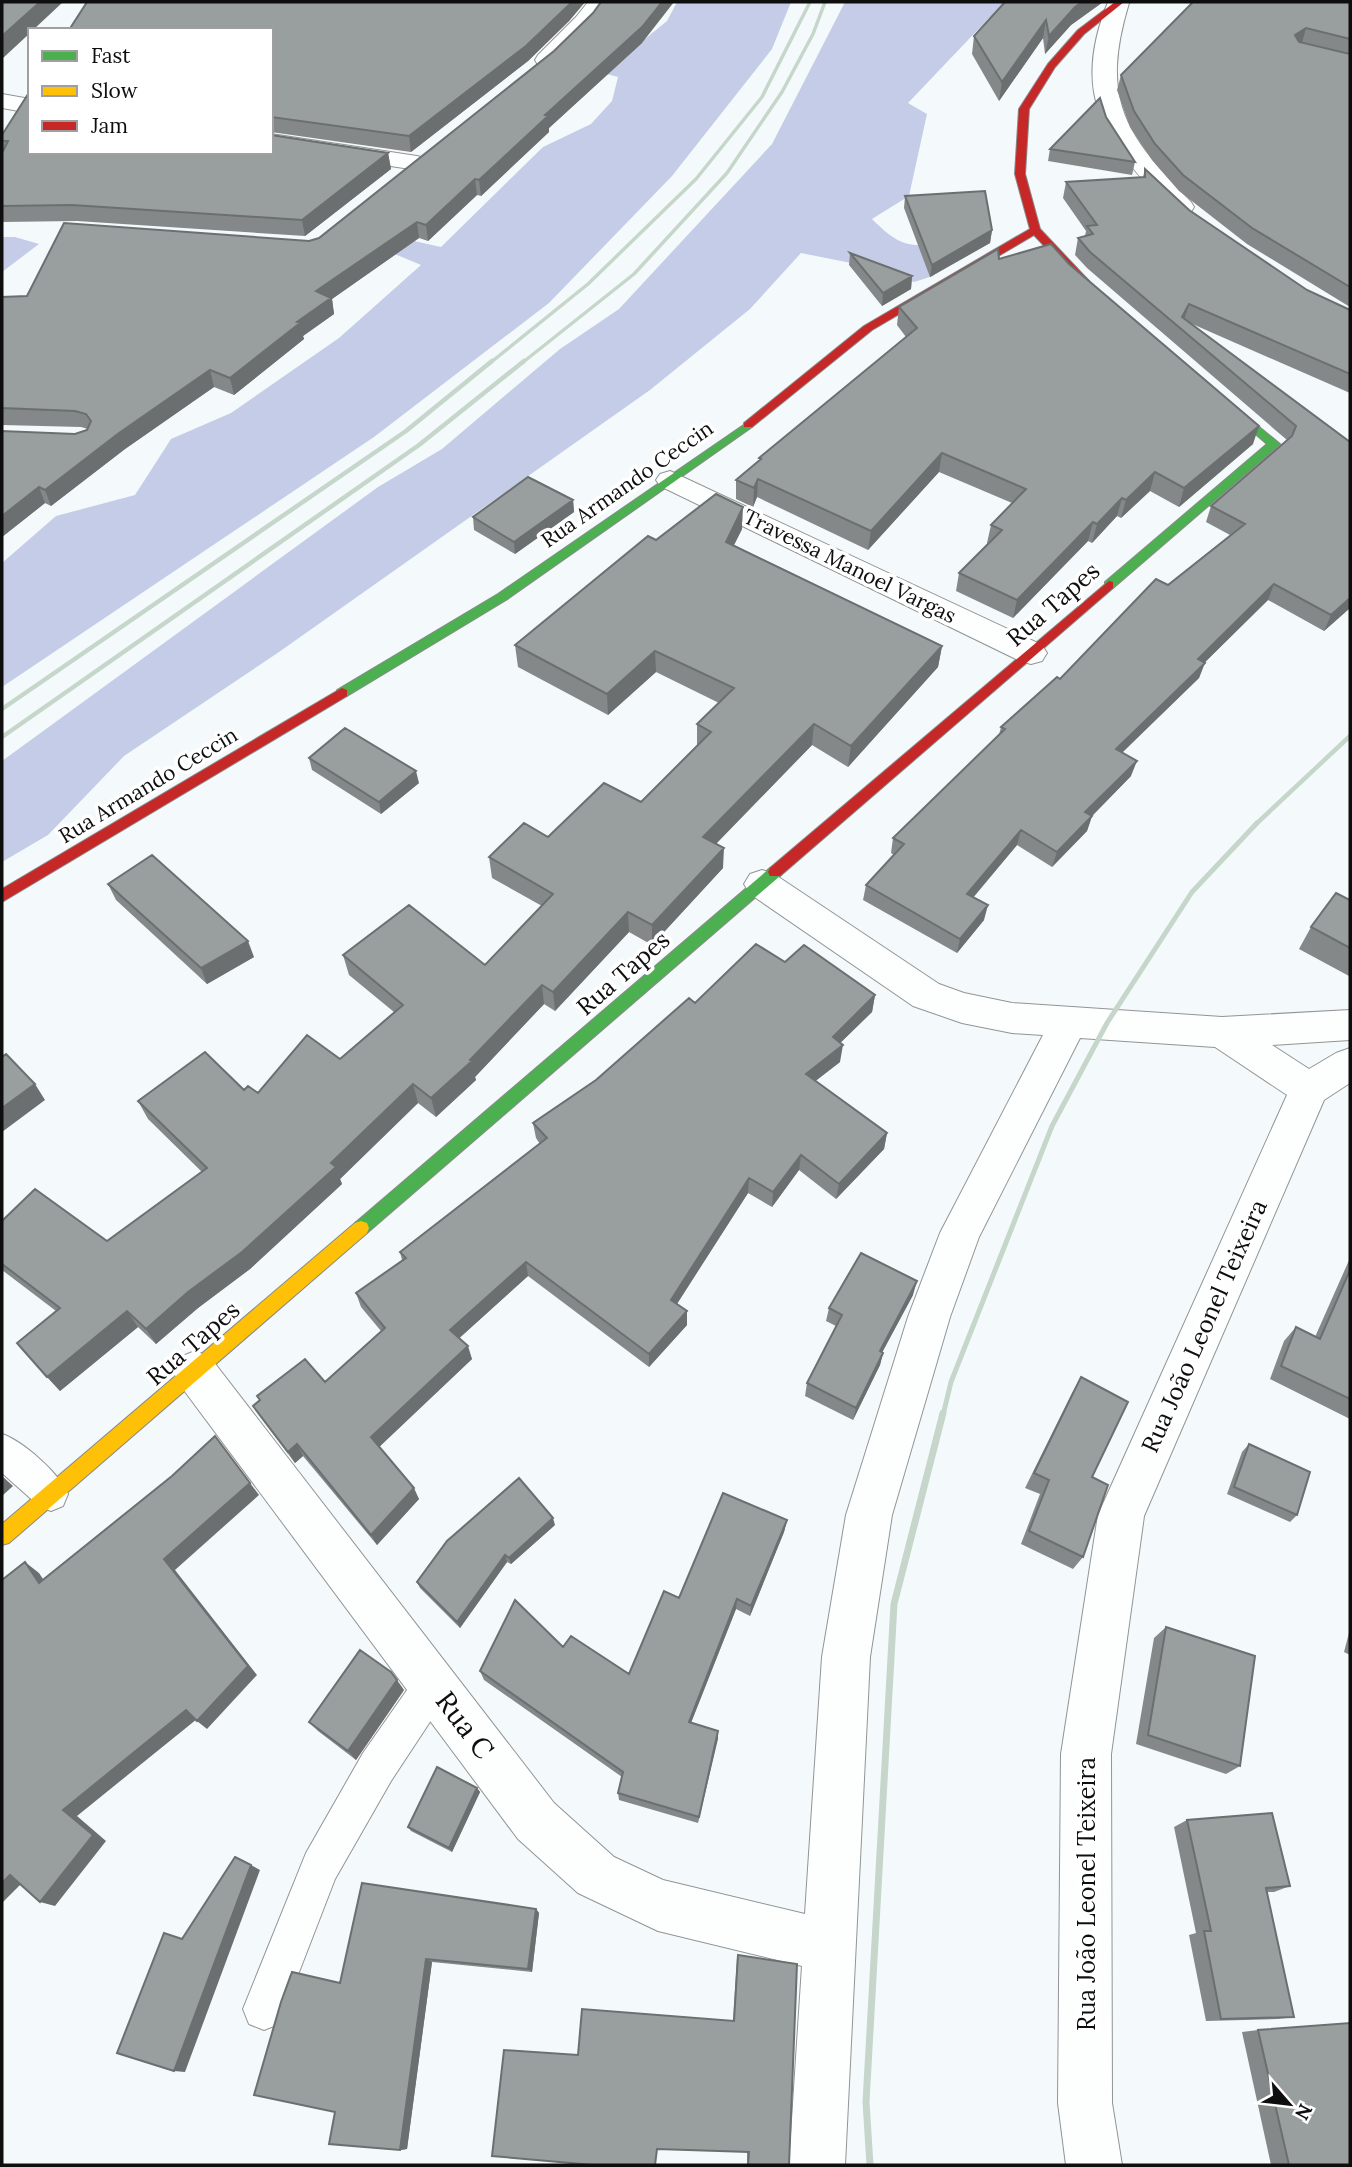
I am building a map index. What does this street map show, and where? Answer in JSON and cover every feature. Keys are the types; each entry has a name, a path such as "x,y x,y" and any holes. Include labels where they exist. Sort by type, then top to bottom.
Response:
{"street":[{"path":"524,78 584,22 598,2"},
{"path":"1119,2 1106,34 1102,66 1105,94 1114,123 1141,166 1198,221"},
{"path":"1097,293 1076,275 1035,230 1020,174 1024,109 1058,58 1081,32 1119,2"},
{"path":"2,101 28,106"},
{"path":"273,141 417,163"},
{"path":"396,180 438,146"},
{"name":"Rua Armando Ceccin","path":"2,896 502,597 770,410 867,328 1035,230"},
{"name":"Rua Tapes","path":"2,1536 1274,444 1211,391"},
{"name":"Travessa Manoel Vargas","path":"670,480 1031,653"},
{"path":"762,884 926,995 962,1008 1012,1017 1222,1032 1350,1025"},
{"path":"817,2165 846,1657 869,1515 929,1317 960,1233 1069,1022"},
{"path":"1222,1032 1309,1089 1350,1064"},
{"name":"Rua João Leonel Teixeira","path":"1094,2165 1085,2103 1086,1754 1121,1514 1309,1089"},
{"name":"Rua C","path":"195,1371 536,1821 596,1875 658,1905 829,1946"}],"lane":[{"path":"2,1450 51,1494"},
{"path":"264,2009 320,1867 377,1767 434,1683"}],"shaded area":[{"path":"677,2 791,2 772,49 672,176 549,303 374,437 2,687 2,563 56,516 135,495 171,439 231,413 339,338 421,265 359,239 369,231 441,247 543,147 591,124 612,101 618,77 580,67 623,57 667,21"},
{"path":"845,2 1059,2 989,18 908,103 927,114 909,196 872,219 900,241 916,245 952,245 956,256 933,276 914,282 866,266 801,253 750,309 650,390 279,652 124,756 48,835 2,862 2,761 378,487 442,449 560,349 619,309 772,144"},
{"path":"2,237 15,237 39,244 2,272"}],"building":[{"path":"2,2 40,2 2,36"},
{"path":"87,2 572,2 526,46 409,136 273,117 273,28 70,28"},
{"path":"601,2 662,2 642,27 545,115 548,116 479,180 475,179 426,225 417,222 316,291 331,298 297,322 300,323 230,378 210,370 119,433 45,490 39,487 2,516 2,431 75,434 87,430 91,421 86,414 75,411 2,408 2,297 27,296 64,223 309,241 319,238 554,51"},
{"path":"1005,2 1082,2 1049,36 1046,20 1002,82 974,36"},
{"path":"1193,2 1350,2 1350,39 1306,28 1295,35 1299,42 1350,54 1350,287 1252,228 1183,175 1155,144 1134,111 1121,75"},
{"path":"28,94 28,154 273,154 273,135 388,153 302,220 72,205 2,206 2,153 8,141 2,141 2,135"},
{"path":"1100,98 1106,117 1135,162 1050,149"},
{"path":"1145,169 1189,210 1307,290 1350,310 1350,374 1189,304 1182,317 1350,442 1350,598 1331,615 1274,584 1198,659 1205,663 1116,749 1137,761 1085,812 1092,816 1057,852 1021,830 967,894 988,905 960,939 866,885 904,844 893,838 1005,729 1001,727 1057,677 1060,679 1156,579 1168,585 1245,524 1211,506 1292,436 1296,426 1090,252 1078,238 1093,234 1087,226 1097,225 1066,182 1145,177"},
{"path":"985,191 992,230 932,265 905,196"},
{"path":"1051,244 1069,264 1259,426 1184,488 1155,472 1126,500 1122,498 1097,524 1093,522 1017,600 959,573 1002,530 991,525 1026,489 942,453 871,531 758,479 754,488 736,480 917,328 899,307 998,249 999,259"},
{"path":"850,253 912,276 883,293"},
{"path":"528,477 573,500 514,542 473,517"},
{"path":"716,494 743,507 726,542 942,646 851,746 814,724 703,837 724,848 652,925 628,912 553,992 542,985 470,1060 472,1061 431,1098 413,1084 331,1163 336,1167 242,1252 188,1292 146,1329 127,1311 47,1377 17,1343 60,1308 2,1264 2,1221 35,1189 107,1241 207,1168 138,1101 205,1052 244,1090 248,1086 258,1093 307,1035 340,1059 403,1005 343,955 409,905 485,965 553,894 489,857 524,823 548,837 604,783 641,802 711,732 697,724 734,688 655,651 607,694 515,645 648,536 656,540"},
{"path":"345,728 416,771 379,802 309,758"},
{"path":"152,855 248,941 201,968 108,884"},
{"path":"1336,893 1350,900 1350,948 1311,927"},
{"path":"756,944 785,962 804,945 875,995 833,1037 843,1045 806,1074 887,1133 839,1184 801,1155 773,1192 749,1178 671,1300 687,1311 649,1354 526,1262 450,1330 468,1346 371,1437 414,1488 371,1535 297,1444 288,1452 253,1406 260,1400 257,1396 305,1359 325,1382 385,1328 356,1293 406,1258 400,1252 547,1138 533,1123 596,1080 689,998 695,1003"},
{"path":"6,1054 35,1084 2,1108 2,1057"},
{"path":"861,1253 917,1281 880,1351 883,1353 856,1408 807,1383 842,1315 829,1308"},
{"path":"1350,1270 1350,1399 1281,1366 1296,1327 1320,1339"},
{"path":"1081,1377 1128,1402 1092,1477 1108,1485 1083,1557 1029,1531 1049,1480 1034,1473"},
{"path":"215,1436 250,1483 164,1559 248,1666 197,1721 186,1710 63,1810 93,1835 40,1902 10,1875 2,1883 2,1580 25,1562 39,1583 172,1476"},
{"path":"1249,1444 1310,1472 1297,1515 1234,1487"},
{"path":"519,1478 553,1518 509,1558 505,1555 457,1622 417,1582 447,1541"},
{"path":"723,1493 787,1520 751,1606 737,1599 689,1722 718,1731 699,1817 618,1793 623,1772 480,1671 515,1600 563,1647 571,1636 629,1674 664,1591 679,1598"},
{"path":"1166,1627 1255,1656 1240,1766 1148,1735"},
{"path":"360,1650 391,1672 397,1680 348,1751 309,1722"},
{"path":"437,1767 477,1788 449,1848 408,1827"},
{"path":"1272,1813 1290,1886 1266,1888 1294,2017 1221,2019 1204,1931 1211,1931 1187,1820"},
{"path":"235,1857 251,1865 174,2071 117,2053 164,1933 182,1939"},
{"path":"362,1883 536,1909 528,1969 426,1959 400,2150 329,2144 335,2112 254,2095 292,1972 340,1983"},
{"path":"738,1955 797,1964 789,2165 748,2165 749,2152 657,2149 655,2165 593,2165 492,2156 504,2050 578,2055 582,2009 734,2021"},
{"path":"1350,2023 1350,2165 1289,2165 1258,2030"}],"railway":[{"path":"490,363 588,284 696,179 762,97 810,2"},
{"path":"522,363 634,274 727,173 782,92 813,34 825,2"},
{"path":"2,709 406,431 492,361"},
{"path":"2,737 419,445 524,361"},
{"path":"1256,824 1350,736"},
{"path":"943,1415 951,1382 1052,1126 1107,1023 1192,892 1256,824"},
{"path":"870,2165 866,2102 894,1604 943,1413"}],"traffic: fast":[{"path":"1109,585 1274,444 1219,397"},
{"path":"342,693 502,597 748,425"},
{"path":"361,1228 775,872"}],"traffic: slow":[{"path":"2,1536 361,1228"}],"traffic: jam":[{"path":"1085,283 1035,230 1020,174 1024,109 1051,66 1081,32 1120,2"},
{"path":"748,425 868,328 1035,230"},
{"path":"775,872 1109,585"},
{"path":"2,896 342,693"}]}
